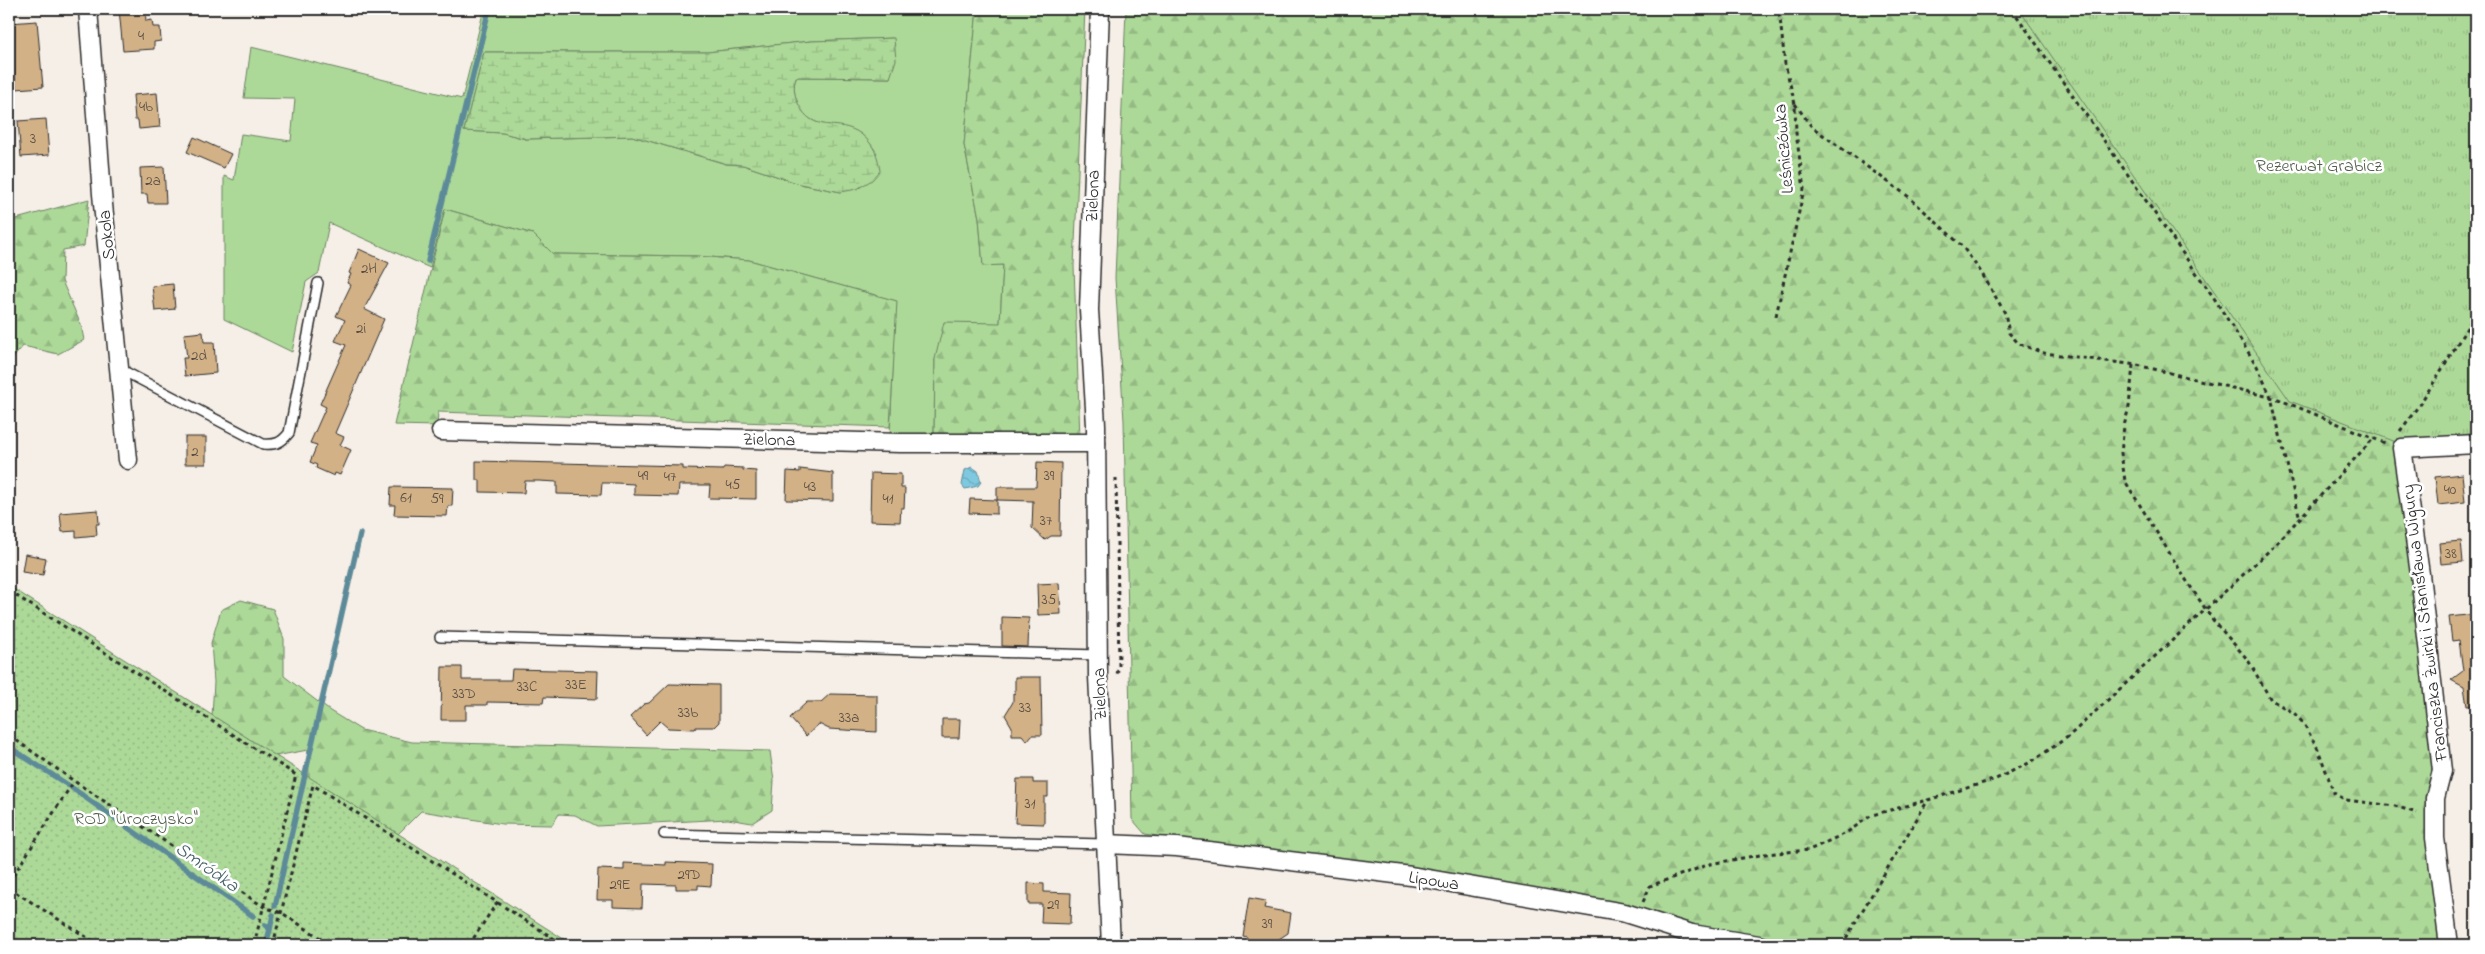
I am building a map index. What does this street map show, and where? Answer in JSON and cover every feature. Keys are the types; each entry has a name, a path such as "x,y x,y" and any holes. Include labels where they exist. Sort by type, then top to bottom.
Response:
{"street":[{"name":"Sokola","path":"88,9 102,194 128,460"},
{"name":"Zielona","path":"1100,9 1089,310 1096,443 1098,655 1111,945"},
{"name":"Zielona","path":"441,431 900,443 1096,443"},
{"path":"2400,441 2476,444"},
{"name":"Franciszka Żwirki i Stanisława Wigury","path":"2400,441 2420,574 2442,771 2435,798 2435,821 2449,945"},
{"name":"Lipowa","path":"1105,844 1177,847 1411,876 1625,914 1692,934 1759,945"}],"lane":[{"path":"120,369 263,444 275,444 283,441 289,433 318,283"},
{"path":"440,637 1098,655"},
{"path":"664,834 1105,844"}],"path":[{"name":"Leśniczówka","path":"1776,316 1804,189 1796,133 1795,104 1785,64 1779,9"},
{"path":"2012,9 2214,298 2256,366 2271,397 2300,519"},
{"path":"1625,914 1643,902 1650,886 1659,882 1710,864 1738,858 1809,850 1846,833 1872,815 1996,779 2031,762 2069,736 2273,547 2372,439 2271,397 2133,365 2044,353 2019,344 2009,333 2005,312 1986,280 1962,246 1909,196 1812,127 1795,104"},
{"path":"2400,441 2476,313"},
{"path":"2133,365 2129,407 2124,426 2121,452 2125,481 2205,609 2248,660 2271,700 2294,713 2304,724 2318,749 2332,789 2337,796 2346,800 2396,806 2435,821"},
{"path":"9,591 296,775 254,945"},
{"path":"9,738 13,738 74,782 264,907 282,913 331,945"},
{"path":"9,882 74,782"},
{"path":"273,945 313,785 498,901 564,945"},
{"path":"1842,945 1928,800"},
{"path":"9,888 99,945"},
{"path":"469,945 498,901"},
{"path":"547,945 552,937"}],"green space":[{"path":"484,9 977,9 964,145 979,218 983,265 1003,265 1000,324 935,359 934,437 890,436 896,301 749,260 696,256 553,254 533,234 445,209 430,268 329,223 319,273 306,282 292,352 224,319 224,176 234,180 241,134 291,141 295,99 244,98 251,47 462,99","holes":["893,38 890,78 796,77 794,84 798,104 810,119 825,125 850,129 859,133 877,153 841,192 800,184 743,165 726,164 632,136 526,139 503,133 464,131 484,52 707,52 811,41"]},
{"path":"977,9 1085,9 1074,266 1080,439 934,437 935,359 944,322 1000,323 1003,265 983,266 979,218 964,145"},
{"path":"1126,9 2476,9 2397,439 2434,763 2428,792 2443,945 1813,945 1145,834 1132,819 1124,421 1115,278"},
{"name":"Rezerwat Grabicz","path":"2019,9 2476,9 2476,437 2396,442 2290,401"},
{"path":"894,38 896,60 890,78 796,77 795,80 794,90 798,103 804,113 811,119 818,123 852,129 861,134 872,146 877,155 880,171 872,180 857,189 841,192 800,184 743,165 727,164 632,136 526,139 503,133 464,131 484,52 707,52 811,41"},
{"path":"89,199 84,246 63,250 62,281 81,325 84,340 58,354 23,346 9,363 9,221"},
{"path":"445,209 533,234 553,254 696,256 749,260 897,301 890,427 438,412 437,426 394,425"},
{"name":"ROD \"Uroczysko\"","path":"9,586 573,945 9,945"},
{"path":"241,600 273,609 284,639 284,676 330,711 361,730 412,742 770,751 774,781 772,810 752,823 728,819 597,826 575,815 559,814 552,825 502,824 421,811 398,834 309,778 308,750 275,756 212,716 214,682 211,643 221,610"}],"water":[{"path":"972,467 978,471 981,482 978,486 965,489 962,485 965,470"}],"building":[{"path":"119,9 145,9 146,21 152,20 153,27 160,27 161,41 154,42 154,49 123,51"},
{"path":"37,21 43,87 16,89 9,23"},
{"path":"157,93 160,127 139,129 138,120 135,120 133,95"},
{"path":"46,119 49,155 21,157 18,121"},
{"path":"194,137 231,154 224,168 187,152"},
{"path":"164,167 166,203 148,203 147,194 141,194 140,168"},
{"path":"359,249 389,263 364,309 384,319 335,433 344,437 340,445 351,450 340,475 335,473 334,476 316,468 317,465 310,462 317,445 310,443 326,407 320,404 346,345 335,341 345,320 336,316 351,285 347,283 351,274 349,273"},
{"path":"173,284 175,309 155,311 152,286"},
{"path":"203,332 204,342 214,342 216,373 185,376 183,358 187,358 184,334"},
{"path":"185,437 206,437 206,464 185,464"},
{"path":"476,461 683,466 683,469 723,470 724,467 743,468 743,470 756,471 756,499 709,498 710,485 679,485 678,496 634,495 634,484 616,483 602,483 601,495 557,494 557,482 539,481 525,481 524,493 480,492 480,480 476,480"},
{"path":"1037,462 1061,463 1060,536 1051,536 1045,540 1032,528 1033,501 997,500 997,487 1036,487"},
{"path":"800,469 833,473 833,501 786,500 787,471 800,472"},
{"path":"871,473 901,474 901,488 905,488 904,508 901,508 900,522 870,521"},
{"path":"2462,474 2465,502 2438,505 2435,477"},
{"path":"391,487 453,488 452,506 448,506 447,516 394,515 395,505 390,505"},
{"path":"970,499 997,500 997,514 969,513"},
{"path":"98,510 99,524 96,524 97,535 76,537 76,531 62,532 60,513"},
{"path":"2461,541 2463,562 2441,564 2439,543"},
{"path":"25,554 46,558 43,575 22,572"},
{"path":"1059,583 1061,614 1038,615 1037,584"},
{"path":"2476,614 2476,705 2467,706 2464,687 2451,680 2463,671 2459,640 2452,641 2449,617"},
{"path":"1002,617 1029,618 1028,647 1002,646"},
{"path":"442,667 462,667 462,680 511,680 512,669 598,671 597,699 544,697 543,703 487,702 487,705 466,705 466,720 441,720"},
{"path":"1015,677 1041,677 1042,735 1032,735 1027,741 1022,735 1012,735 1012,727 1005,715 1013,702"},
{"path":"669,684 719,685 719,722 714,727 696,727 695,729 668,728 660,721 646,735 630,717 644,704 649,703"},
{"path":"830,694 877,695 877,732 829,729 819,724 806,736 790,718 807,702 821,702"},
{"path":"942,719 960,719 959,738 942,738"},
{"path":"1017,779 1033,779 1033,783 1048,783 1048,797 1044,797 1044,824 1015,823"},
{"path":"666,862 712,864 711,886 698,885 698,889 676,889 676,885 643,884 642,908 613,907 613,900 597,900 598,869 624,870 624,863 666,865"},
{"path":"1028,883 1044,884 1044,892 1071,893 1070,924 1041,923 1042,904 1028,904"},
{"path":"1249,898 1266,901 1264,908 1291,913 1288,933 1276,941 1276,945 1246,945 1247,937 1243,936"}],"waterway":[{"path":"428,261 489,9"},
{"path":"275,906 360,534"},
{"name":"Smródka","path":"9,747 68,785"},
{"name":"Smródka","path":"72,788 253,916"},
{"path":"270,929 273,915"},
{"name":"Smródka","path":"265,925 270,929 266,945"}]}
